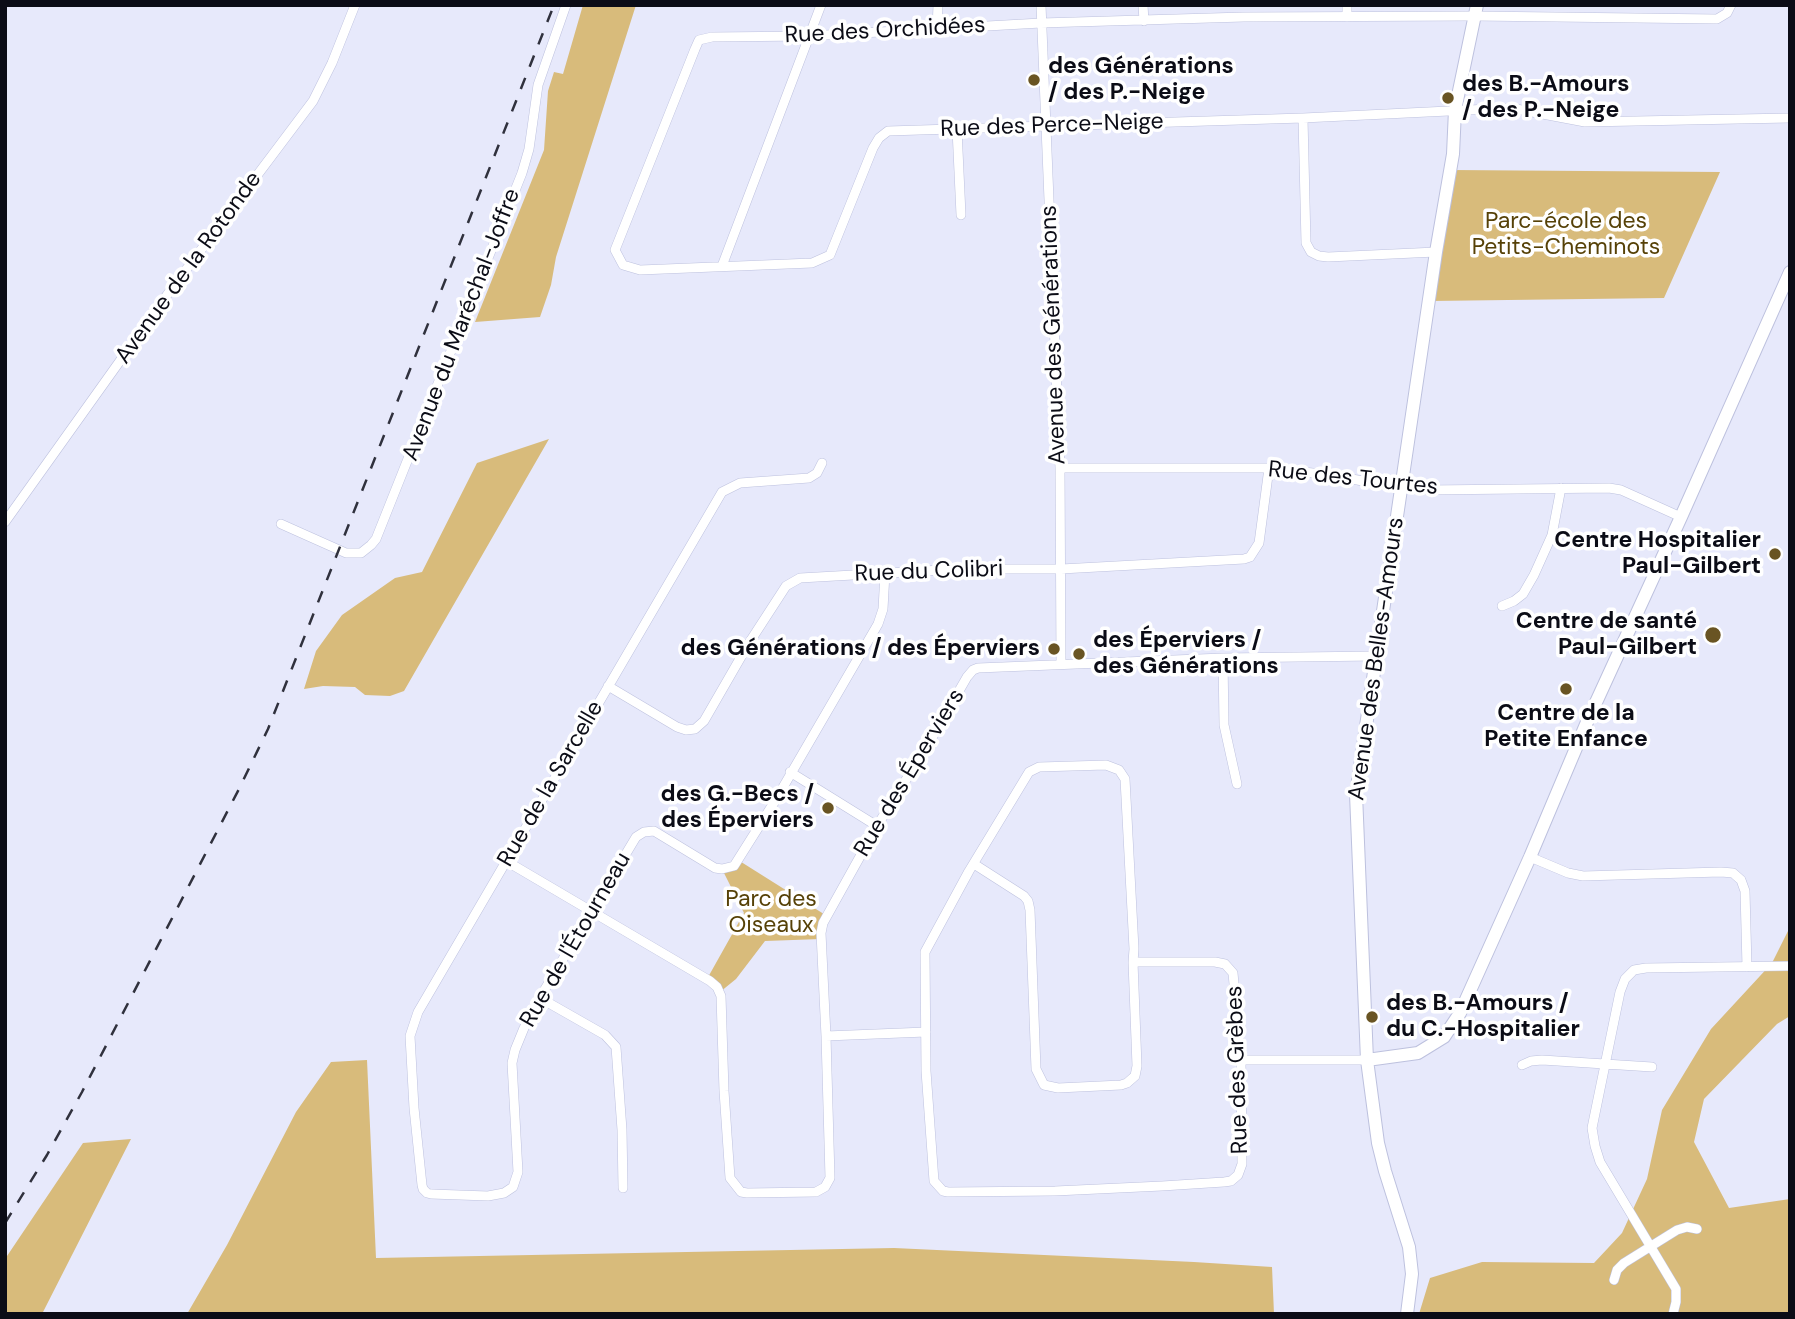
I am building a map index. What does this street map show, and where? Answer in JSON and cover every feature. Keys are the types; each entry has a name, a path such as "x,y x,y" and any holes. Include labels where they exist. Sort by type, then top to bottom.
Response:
{"street":[{"name":"Avenue de la Rotonde","path":"5,522 167,295 313,101 332,63 355,5"},
{"name":"Avenue du Maréchal-Joffre","path":"281,524 346,553 361,553 376,539 522,173 529,149 538,85 566,5"},
{"path":"722,266 821,5"},
{"path":"937,29 938,5"},
{"name":"Avenue des Générations","path":"1041,5 1060,468 1060,664"},
{"path":"1143,5 1144,21"},
{"path":"1244,5 1244,17"},
{"path":"1347,5 1347,17"},
{"name":"Rue des Orchidées","path":"615,250 699,40 712,37 808,36 1041,23 1347,17 1476,11 1717,19 1727,13 1731,5"},
{"name":"Avenue des Belles-Amours","path":"1407,1314 1412,1274 1409,1247 1378,1143 1367,1060 1356,794 1436,252 1453,154 1455,110 1476,11"},
{"name":"Rue des Perce-Neige","path":"615,250 623,265 640,270 812,264 830,255 873,148 879,138 888,131 1303,118 1511,108 1585,122 1790,118"},
{"path":"1303,118 1306,243 1311,252 1328,257 1436,252"},
{"path":"957,130 961,215"},
{"path":"1241,1059 1367,1060 1418,1053 1444,1037 1460,1013 1530,858 1587,722 1790,272"},
{"name":"Rue de la Sarcelle","path":"427,1193 422,1185 415,1121 411,1031 418,1012 722,492 740,483 809,478 817,473 822,463"},
{"name":"Rue des Tourtes","path":"1060,468 1269,468 1428,490 1609,488 1620,490 1681,517"},
{"name":"Rue du Colibri","path":"608,686 677,727 695,729 704,721 786,586 800,578 960,569 1061,569 1238,560 1250,557 1259,543 1269,468"},
{"path":"1502,606 1523,594 1534,575 1552,535 1561,488"},
{"name":"Rue de l'Étourneau","path":"427,1193 488,1196 504,1193 513,1187 518,1172 512,1063 521,1035 540,998 636,837 644,832 654,831 715,868 734,866 878,624 883,609 885,573"},
{"name":"Rue des Éperviers","path":"592,911 710,981 720,992 730,1178 736,1187 747,1193 816,1192 825,1187 830,1178 821,930 877,826 973,670 1223,658 1375,656"},
{"path":"1223,658 1224,725 1237,784"},
{"name":"Rue des Grèbes","path":"1106,765 1119,770 1125,779 1133,962 1215,962 1225,964 1235,979 1241,1059 1242,1164 1238,1175 1231,1181 1126,1188 948,1192 943,1191 934,1181 926,1071 925,952 974,864 1033,769 1106,765"},
{"path":"790,772 877,826"},
{"path":"1530,858 1583,876 1733,873 1741,880 1745,891 1747,967"},
{"path":"506,860 592,911"},
{"path":"974,864 1028,901 1036,1069 1044,1084 1058,1088 1121,1085 1135,1076 1137,1066 1133,962"},
{"path":"1674,1314 1676,1289 1600,1162 1594,1146 1592,1128 1620,992 1625,979 1634,970 1790,966"},
{"path":"540,998 605,1035 616,1046 623,1188"},
{"path":"826,1036 926,1032"},
{"path":"1522,1065 1542,1060 1652,1067"},
{"path":"1614,1280 1617,1270 1624,1263 1677,1230 1687,1227 1697,1229"}],"green space":[{"path":"583,5 636,5 556,257 551,285 540,317 475,322 544,150 548,91 554,72 563,74"},
{"name":"Parc-école des Petits-Cheminots","path":"1451,170 1720,172 1664,298 1430,301"},
{"path":"549,439 404,691 390,696 365,695 355,687 323,686 304,689 316,651 342,615 395,578 422,572 477,463"},
{"name":"Parc des Oiseaux","path":"738,860 827,916 821,939 765,941 736,979 720,992 707,979 744,913 722,869"},
{"path":"1790,927 1790,1016 1777,1024 1704,1099 1694,1142 1729,1208 1790,1199 1790,1314 1419,1314 1430,1278 1482,1262 1594,1263 1622,1233 1647,1179 1662,1110 1711,1029 1772,963"},
{"path":"367,1060 376,1258 894,1248 1194,1262 1272,1267 1274,1314 187,1314 227,1245 296,1112 331,1062"},
{"path":"131,1139 42,1314 5,1314 5,1259 83,1143"}],"railway":[{"path":"5,1223 82,1092 268,729 554,5"}],"place":[{"name":"des Générations / des P.-Neige","path":"1034,80"},
{"name":"des B.-Amours / des P.-Neige","path":"1448,98"},
{"name":"Centre Hospitalier Paul-Gilbert","path":"1775,554"},
{"name":"Centre de santé Paul-Gilbert","path":"1713,635"},
{"name":"des Générations / des Éperviers","path":"1054,649"},
{"name":"des Éperviers / des Générations","path":"1079,654"},
{"name":"Centre de la Petite Enfance","path":"1566,689"},
{"name":"des G.-Becs / des Éperviers","path":"828,808"},
{"name":"des B.-Amours / du C.-Hospitalier","path":"1372,1017"}]}
